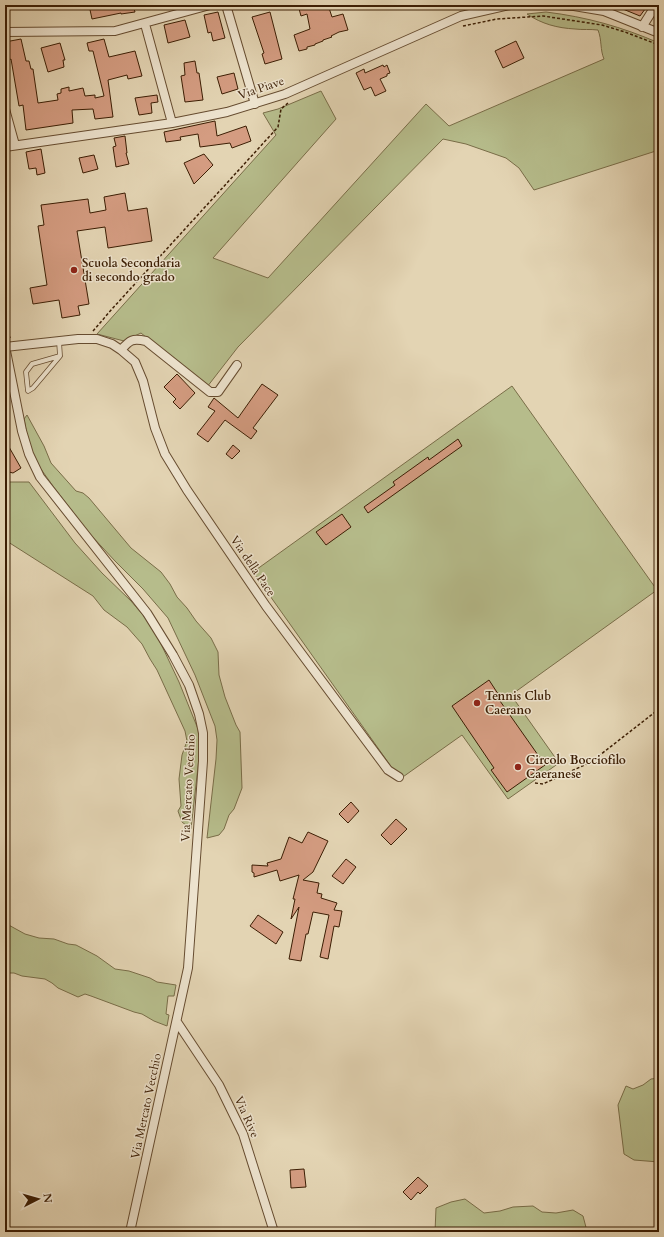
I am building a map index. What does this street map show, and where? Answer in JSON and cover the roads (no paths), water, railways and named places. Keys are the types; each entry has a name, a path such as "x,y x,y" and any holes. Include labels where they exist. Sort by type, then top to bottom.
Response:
{"street":[{"path":"5,32 115,31 210,5"},
{"path":"226,5 255,104"},
{"name":"Via Piave","path":"5,147 172,123 226,112 255,104 285,94 461,16 510,5"},
{"path":"557,5 604,11 659,33"},
{"path":"642,26 656,5"},
{"path":"145,24 172,123"},
{"path":"5,109 14,145"},
{"name":"Via della Pace","path":"5,347 87,338 97,339 112,344 135,362 143,381 155,428 165,454 187,490 271,612 388,770 399,777"},
{"path":"121,350 128,342 137,339 146,340 210,392 218,392 237,365"},
{"name":"Via Mercato Vecchio","path":"5,347 22,431 29,454 40,477 147,613 173,655 189,685 200,714 204,733 188,968 130,1232"},
{"name":"Via Rive","path":"177,1022 219,1085 243,1134 274,1232"}],"lane":[{"path":"59,341 60,356 33,388 28,391 26,372 32,364 60,356"}],"place":[{"name":"Scuola Secondaria di secondo grado","path":"74,270"},
{"name":"Tennis Club Caerano","path":"477,703"},
{"name":"Circolo Bocciofilo Caeranese","path":"518,767"}]}
